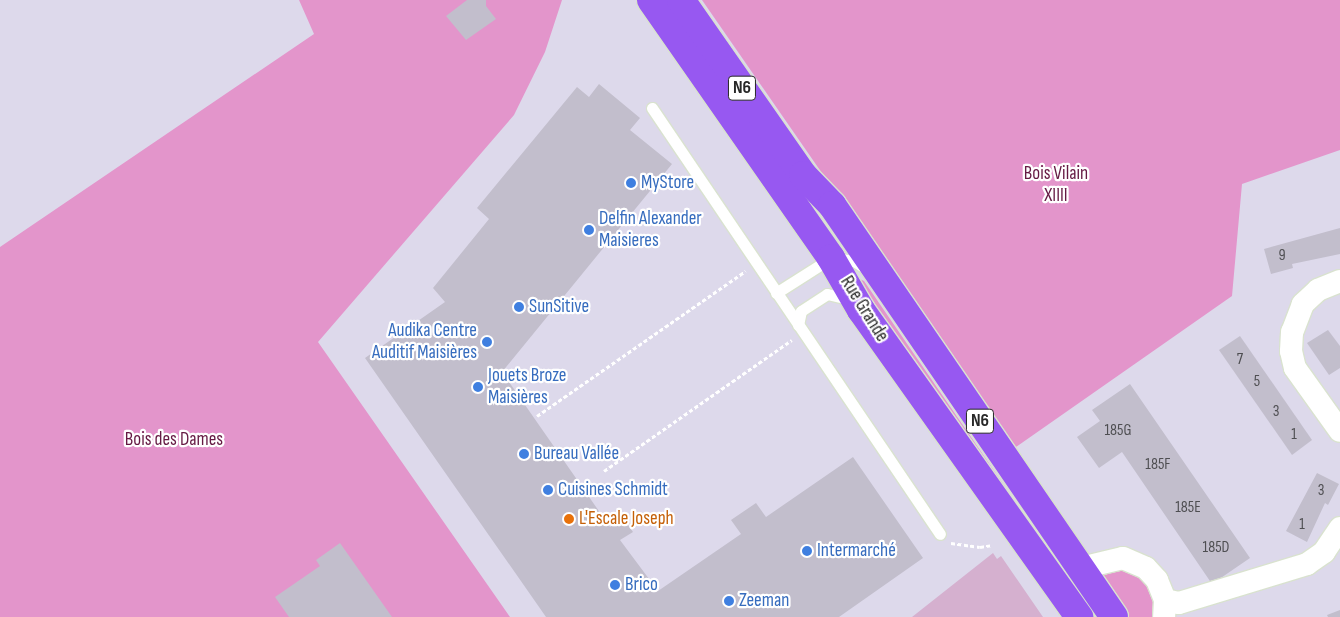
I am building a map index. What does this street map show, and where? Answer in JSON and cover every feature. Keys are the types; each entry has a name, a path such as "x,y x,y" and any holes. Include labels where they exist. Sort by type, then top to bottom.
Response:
{"main road":[{"name":"Rue Grande","path":"651,0 831,258 861,310 1079,617"},
{"name":"Rue Grande","path":"681,0 803,175 832,205 1114,617"}],"street":[{"path":"1340,281 1318,290 1303,304 1292,332 1291,352 1295,368 1340,431"},
{"path":"1081,568 1122,558 1134,562 1157,580 1164,608 1307,564 1324,552 1340,528"}],"lane":[{"path":"652,108 940,534"},
{"path":"776,293 831,258 854,261 880,275"},
{"path":"801,329 801,312 828,294 845,296 861,310"}],"path":[{"path":"537,416 756,264"},
{"path":"604,471 801,329"},
{"path":"940,534 944,541 961,546 992,545"}],"green space":[{"name":"Bois des Dames","path":"299,0 562,0 545,52 514,115 318,342 510,617 0,617 0,247 314,34"},
{"name":"Bois Vilain XIIII","path":"702,0 1340,0 1340,150 1242,184 1232,296 1013,449"},
{"path":"849,274 864,281 1030,523 1026,526"},
{"path":"1118,570 1133,572 1144,578 1155,603 1154,617 1126,617 1097,578"}],"shaded area":[{"path":"993,553 997,559 1001,556 1043,617 912,617"}],"building":[{"path":"467,0 486,0 486,6 496,19 466,40 446,16"},
{"path":"599,84 640,118 630,130 672,164 502,372 610,527 623,518 633,532 620,540 658,591 741,534 731,520 756,503 766,517 853,457 923,558 839,617 546,617 365,358 445,302 433,288 489,219 477,208 577,87 589,97"},
{"path":"1340,228 1340,254 1292,264 1293,268 1271,274 1264,249"},
{"path":"1328,330 1340,346 1340,368 1329,375 1307,343"},
{"path":"1240,336 1312,440 1292,455 1219,350"},
{"path":"1130,384 1250,558 1212,584 1122,452 1099,468 1077,437 1100,421 1092,410"},
{"path":"1317,473 1339,484 1328,505 1325,503 1307,542 1286,531"},
{"path":"340,543 392,617 289,617 275,597 320,566 316,560"},
{"path":"1340,610 1340,617 1328,617 1327,615"}],"place":[{"name":"MyStore","path":"631,183"},
{"name":"Delfin Alexander Maisieres","path":"589,230"},
{"name":"SunSitive","path":"519,307"},
{"name":"Audika Centre Auditif Maisières","path":"487,342"},
{"name":"Jouets Broze Maisières","path":"478,387"},
{"name":"Bureau Vallée","path":"524,454"},
{"name":"Cuisines Schmidt","path":"548,490"},
{"name":"L'Escale Joseph","path":"569,519"},
{"name":"Intermarché","path":"807,551"},
{"name":"Brico","path":"615,585"},
{"name":"Zeeman","path":"729,601"}]}
